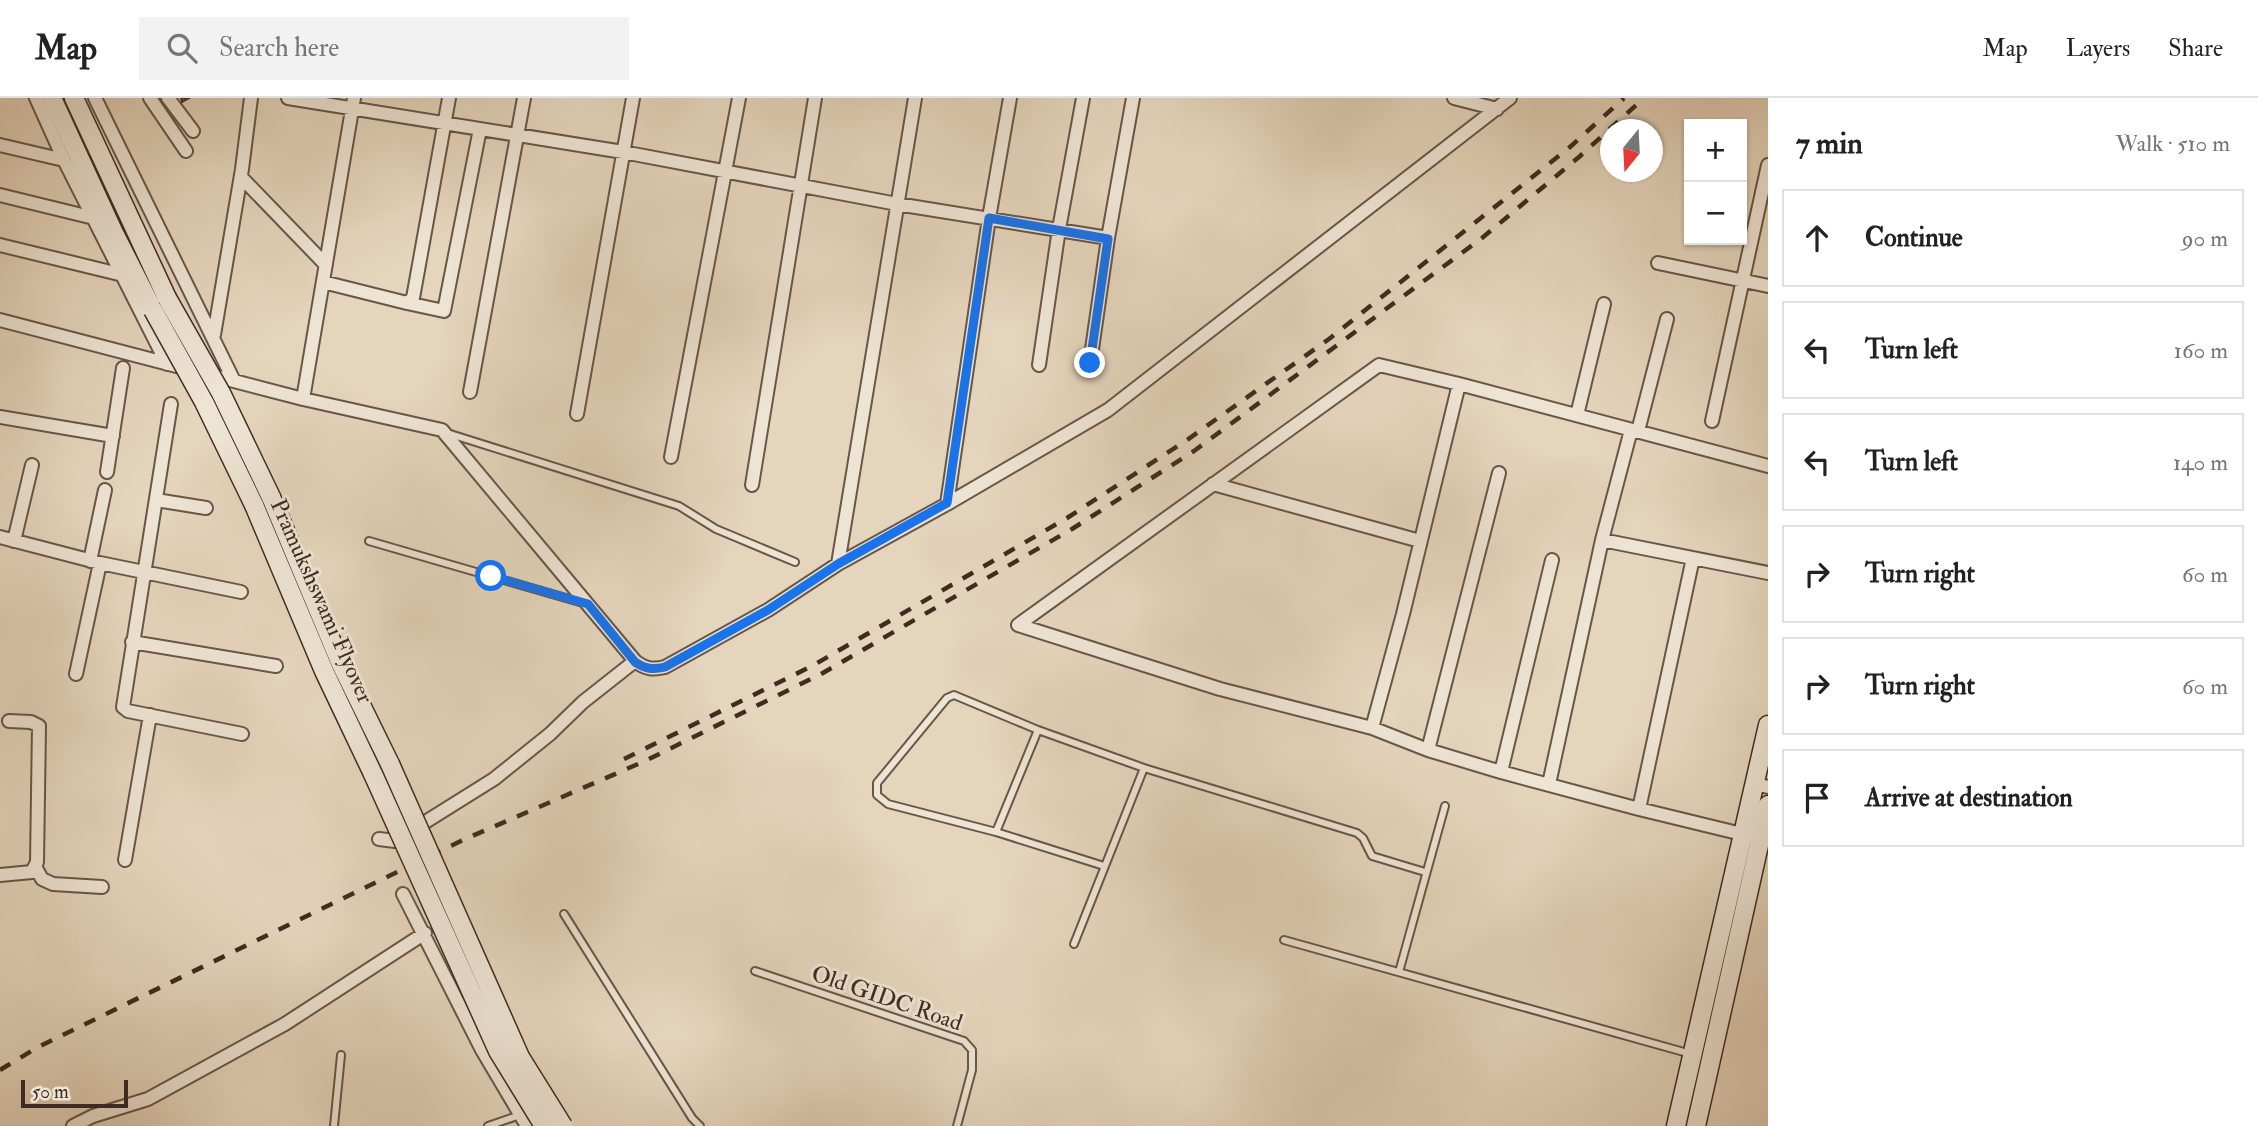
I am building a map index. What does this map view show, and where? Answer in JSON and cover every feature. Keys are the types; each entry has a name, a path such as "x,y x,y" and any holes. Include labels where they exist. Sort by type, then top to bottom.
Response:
{"main road":[{"name":"Pramukshswami Flyover","path":"52,98 113,231 176,353 205,402 242,478 324,671 498,1051 544,1126"},
{"name":"Pramukshswami Flyover","path":"74,98 167,298 221,393 258,470 341,664 390,764 520,1057 563,1126"},
{"path":"1676,1126 1742,834 1761,786 1768,725"},
{"path":"1696,1126 1764,840 1768,805"}],"street":[{"path":"36,98 64,160 167,364"},
{"path":"95,98 234,381"},
{"path":"150,98 186,151"},
{"path":"168,98 193,131"},
{"path":"214,336 241,177 251,98"},
{"path":"288,98 353,103 444,124 623,152 897,204 1108,239"},
{"path":"407,303 415,292 449,98"},
{"path":"470,392 524,98"},
{"path":"576,414 633,98"},
{"path":"671,457 739,98"},
{"path":"752,485 815,98"},
{"path":"838,564 915,98"},
{"path":"947,503 989,218 1010,98"},
{"path":"1039,365 1059,229 1083,98"},
{"path":"1090,363 1133,98"},
{"path":"1454,98 1497,109"},
{"path":"0,320 303,399 445,432 635,662 648,669 665,667 768,610 838,564 1108,410 1510,98"},
{"path":"303,399 353,103"},
{"path":"323,282 444,311 480,129"},
{"path":"0,145 64,160"},
{"path":"1712,421 1768,165"},
{"path":"241,177 326,265"},
{"path":"0,195 94,218"},
{"path":"0,245 123,275"},
{"path":"1658,263 1768,286"},
{"path":"1577,415 1604,304"},
{"path":"1549,784 1602,540 1667,318"},
{"path":"1764,840 1501,772 1428,750 1372,728 1220,689 1018,625 1379,365 1768,466"},
{"path":"107,472 123,368"},
{"path":"1372,728 1459,384"},
{"path":"171,404 123,707 128,711 242,734"},
{"path":"0,417 113,436"},
{"path":"13,541 32,465"},
{"path":"1428,750 1499,473"},
{"path":"1213,484 1420,541"},
{"path":"76,674 106,490"},
{"path":"156,500 206,508"},
{"path":"0,537 95,562 241,592"},
{"path":"1602,540 1768,573"},
{"path":"1639,809 1693,558"},
{"path":"1501,772 1552,560"},
{"path":"132,642 276,666"},
{"path":"379,839 395,841 494,779 550,734 583,702 635,662"},
{"path":"125,860 150,715"},
{"path":"9,721 31,722 38,726 36,868 42,879 53,884 102,887"},
{"path":"0,875 27,874 36,868"},
{"path":"403,894 482,1050 527,1126"},
{"path":"73,1126 93,1116 148,1099 274,1030 425,933"}],"lane":[{"path":"445,432 679,506 716,529 795,562"},
{"path":"369,541 588,604"},
{"path":"1104,866 996,832 888,804 877,794 877,783 950,696 958,697 1038,730 1144,768 1357,833 1373,856 1425,872"},
{"path":"996,832 1038,730"},
{"path":"1074,944 1144,768"},
{"path":"1399,972 1445,806"},
{"path":"564,914 692,1118 700,1126"},
{"path":"1284,940 1693,1055"},
{"name":"Old GIDC Road","path":"755,971 964,1041 972,1050 972,1070 957,1126"},
{"path":"334,1126 341,1055"},
{"path":"488,1126 520,1115"}],"railway":[{"path":"624,759 812,666 1067,518 1187,440 1329,339 1570,147 1624,98"},
{"path":"0,1070 38,1047 463,840 645,761 821,674 1072,529 1194,451 1482,238 1579,157 1644,98"}],"route":[{"path":"491,576 588,604 635,662 648,669 656,669 665,667 768,610 838,564 947,503 989,218 1108,239 1090,363"}]}
